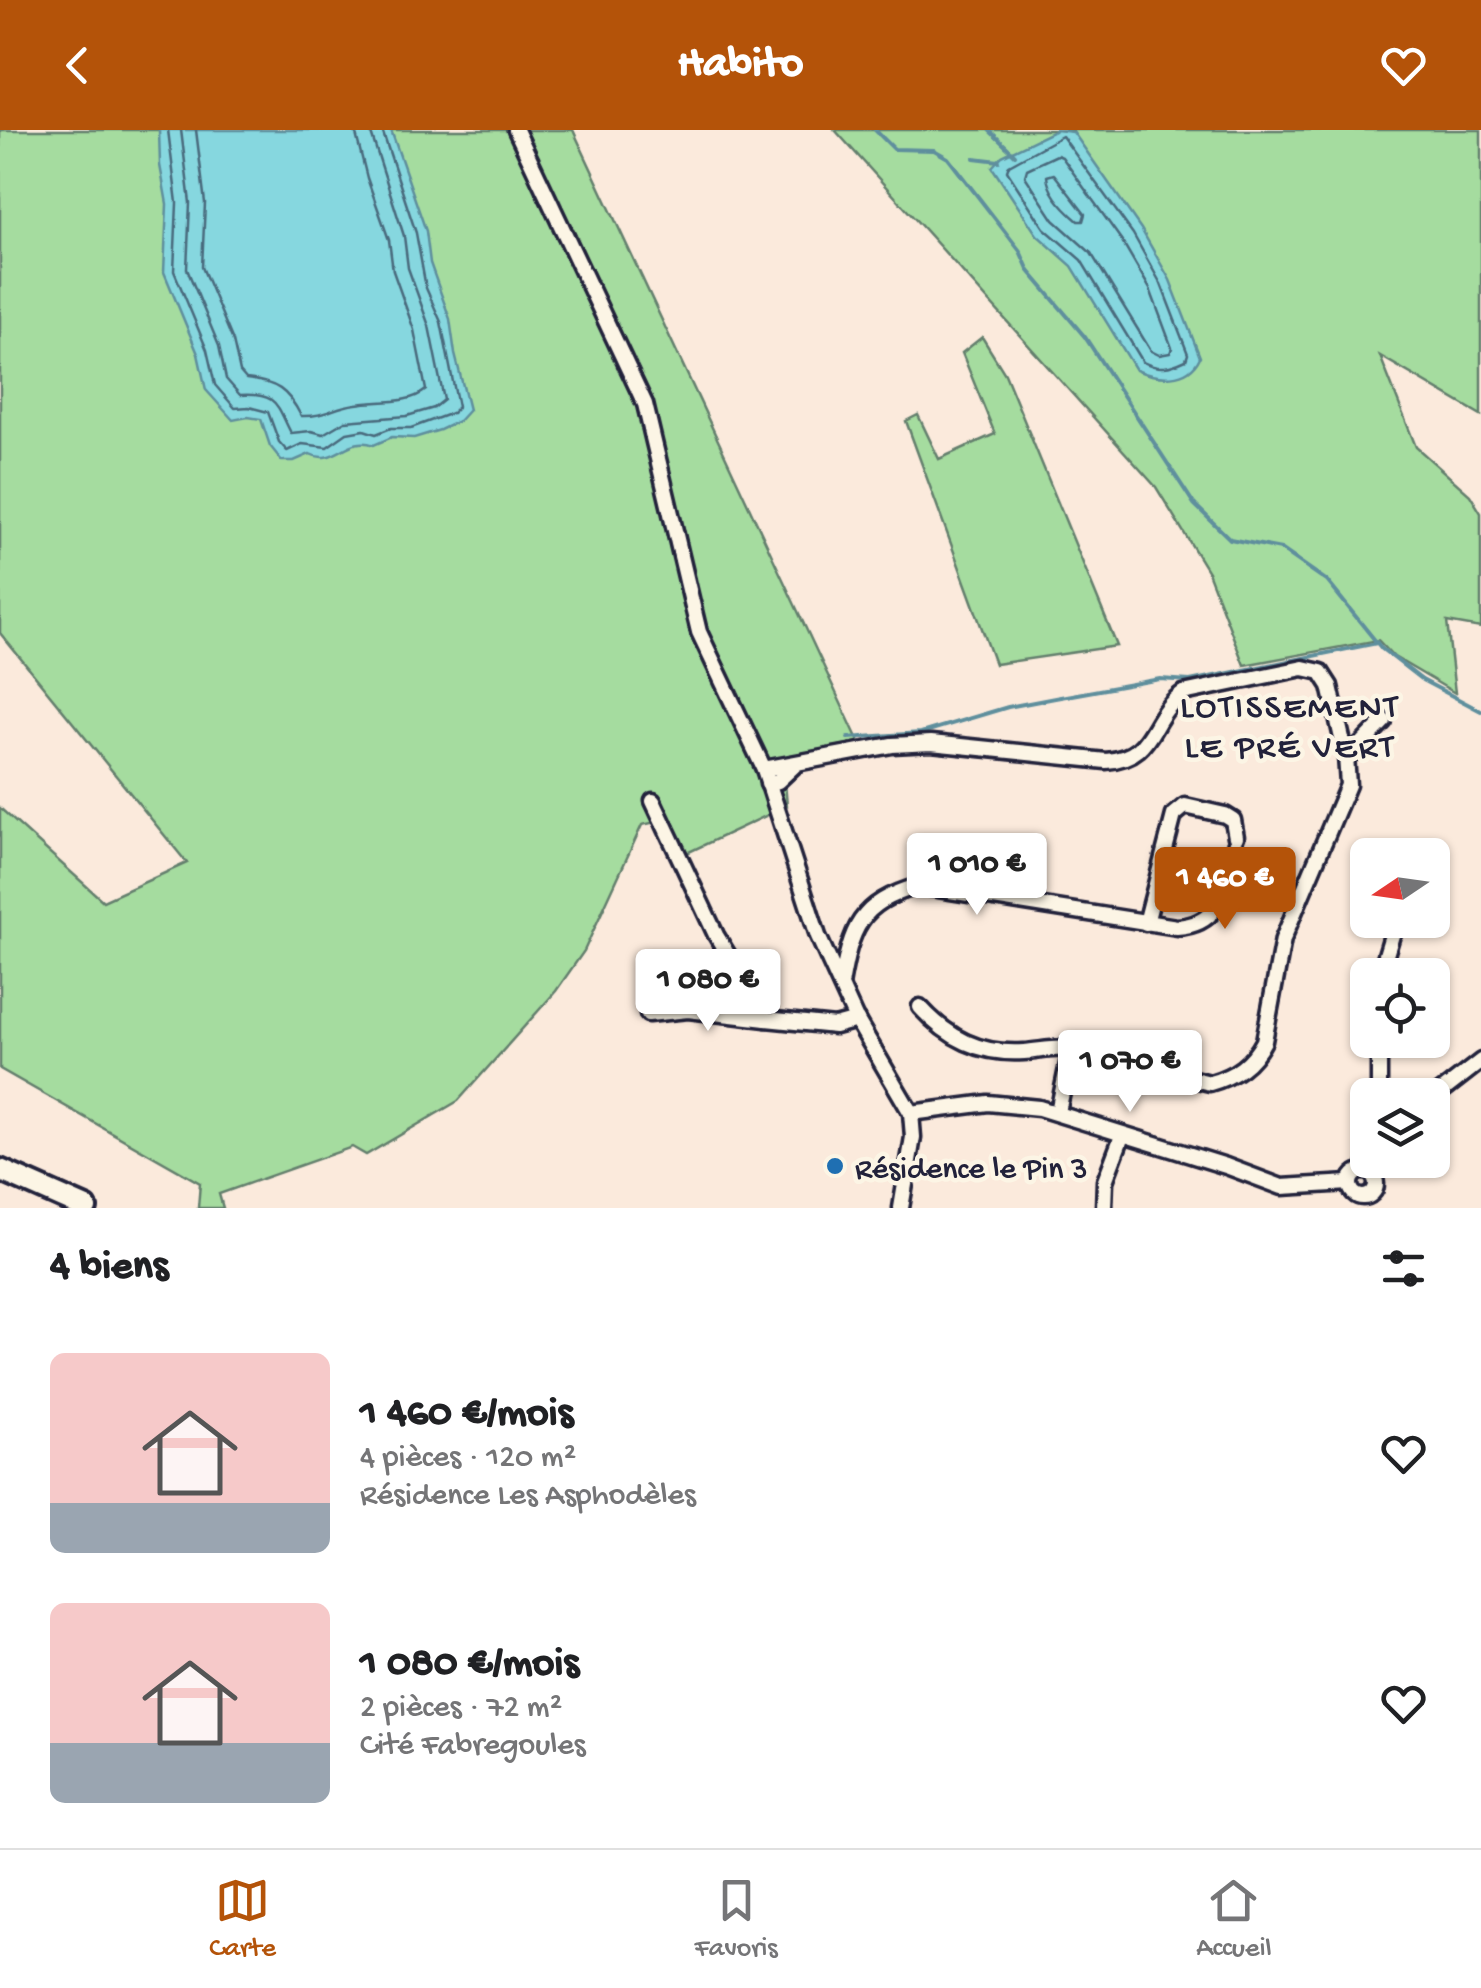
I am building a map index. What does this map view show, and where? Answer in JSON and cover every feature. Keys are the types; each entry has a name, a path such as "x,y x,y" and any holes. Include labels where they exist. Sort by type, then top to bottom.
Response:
{"main road":[{"path":"0,1160 78,1205"},
{"path":"0,1170 78,1205"}],"street":[{"path":"516,130 645,404 699,632 766,776 818,936 857,1020 911,1113 913,1137 901,1208"},
{"path":"766,776 796,764 892,745 931,742 1106,761 1129,758 1141,750 1167,705 1183,694 1303,668 1321,672 1330,686 1346,756 1348,785 1283,940 1264,1041 1256,1056 1228,1078 1210,1083 1070,1049 998,1052 967,1045 940,1029 920,1007"},
{"path":"1346,756 1384,721"},
{"path":"652,801 716,934 766,1019"},
{"path":"841,986 852,933 867,910 892,894 918,886 1177,928 1198,926 1216,911 1235,842 1233,820 1225,814 1179,808 1146,922"},
{"path":"648,1014 688,1010 835,1026 857,1020"},
{"path":"1058,1112 1070,1049"},
{"path":"1450,1084 1481,1061"},
{"path":"911,1113 988,1102 1058,1112 1282,1187 1350,1183"},
{"path":"1104,1208 1105,1182 1122,1136"},
{"path":"1350,1183 1353,1178"},
{"path":"1372,1193 1374,1178"},
{"path":"1350,1183 1358,1196 1372,1193"},
{"path":"1372,1193 1381,1208"}],"green space":[{"path":"0,130 573,130 859,742 783,757 787,806 674,859 656,822 642,825 584,951 556,991 458,1101 366,1155 352,1147 219,1194 223,1208 198,1208 200,1183 0,1069 0,808 103,901 187,863 0,633"},
{"path":"835,130 1481,130 1481,415 1380,356 1416,447 1470,495 1481,513 1481,628 1447,622 1455,693 1394,657 1378,640 1244,665 1208,572 1156,487"},
{"path":"982,337 1005,374 1117,646 995,664 906,421 918,415 939,459 995,434 962,353"}],"water":[{"path":"159,130 391,130 426,231 430,263 450,319 469,410 459,421 414,438 392,437 374,445 357,444 327,457 310,454 282,461 270,446 261,419 233,420 206,390 198,354 164,272 167,204"},
{"path":"1056,130 1073,132 1141,229 1170,280 1200,357 1188,371 1162,377 1136,370 1072,266 1037,235 992,167 1002,156"}],"waterway":[{"path":"875,130 894,149 934,150 948,158 1020,251 1029,271 1085,337 1194,504 1230,539 1281,549 1327,581 1382,649 1422,680 1481,711"},
{"path":"989,130 1015,155"},
{"path":"974,158 999,161"},
{"path":"848,738 921,733 1008,707 1160,679 1190,681 1377,643"}],"place":[{"name":"Résidence le Pin 3","path":"835,1166"}],"district":[{"name":"LOTISSEMENT LE PRÉ VERT","path":"1290,724"}]}
